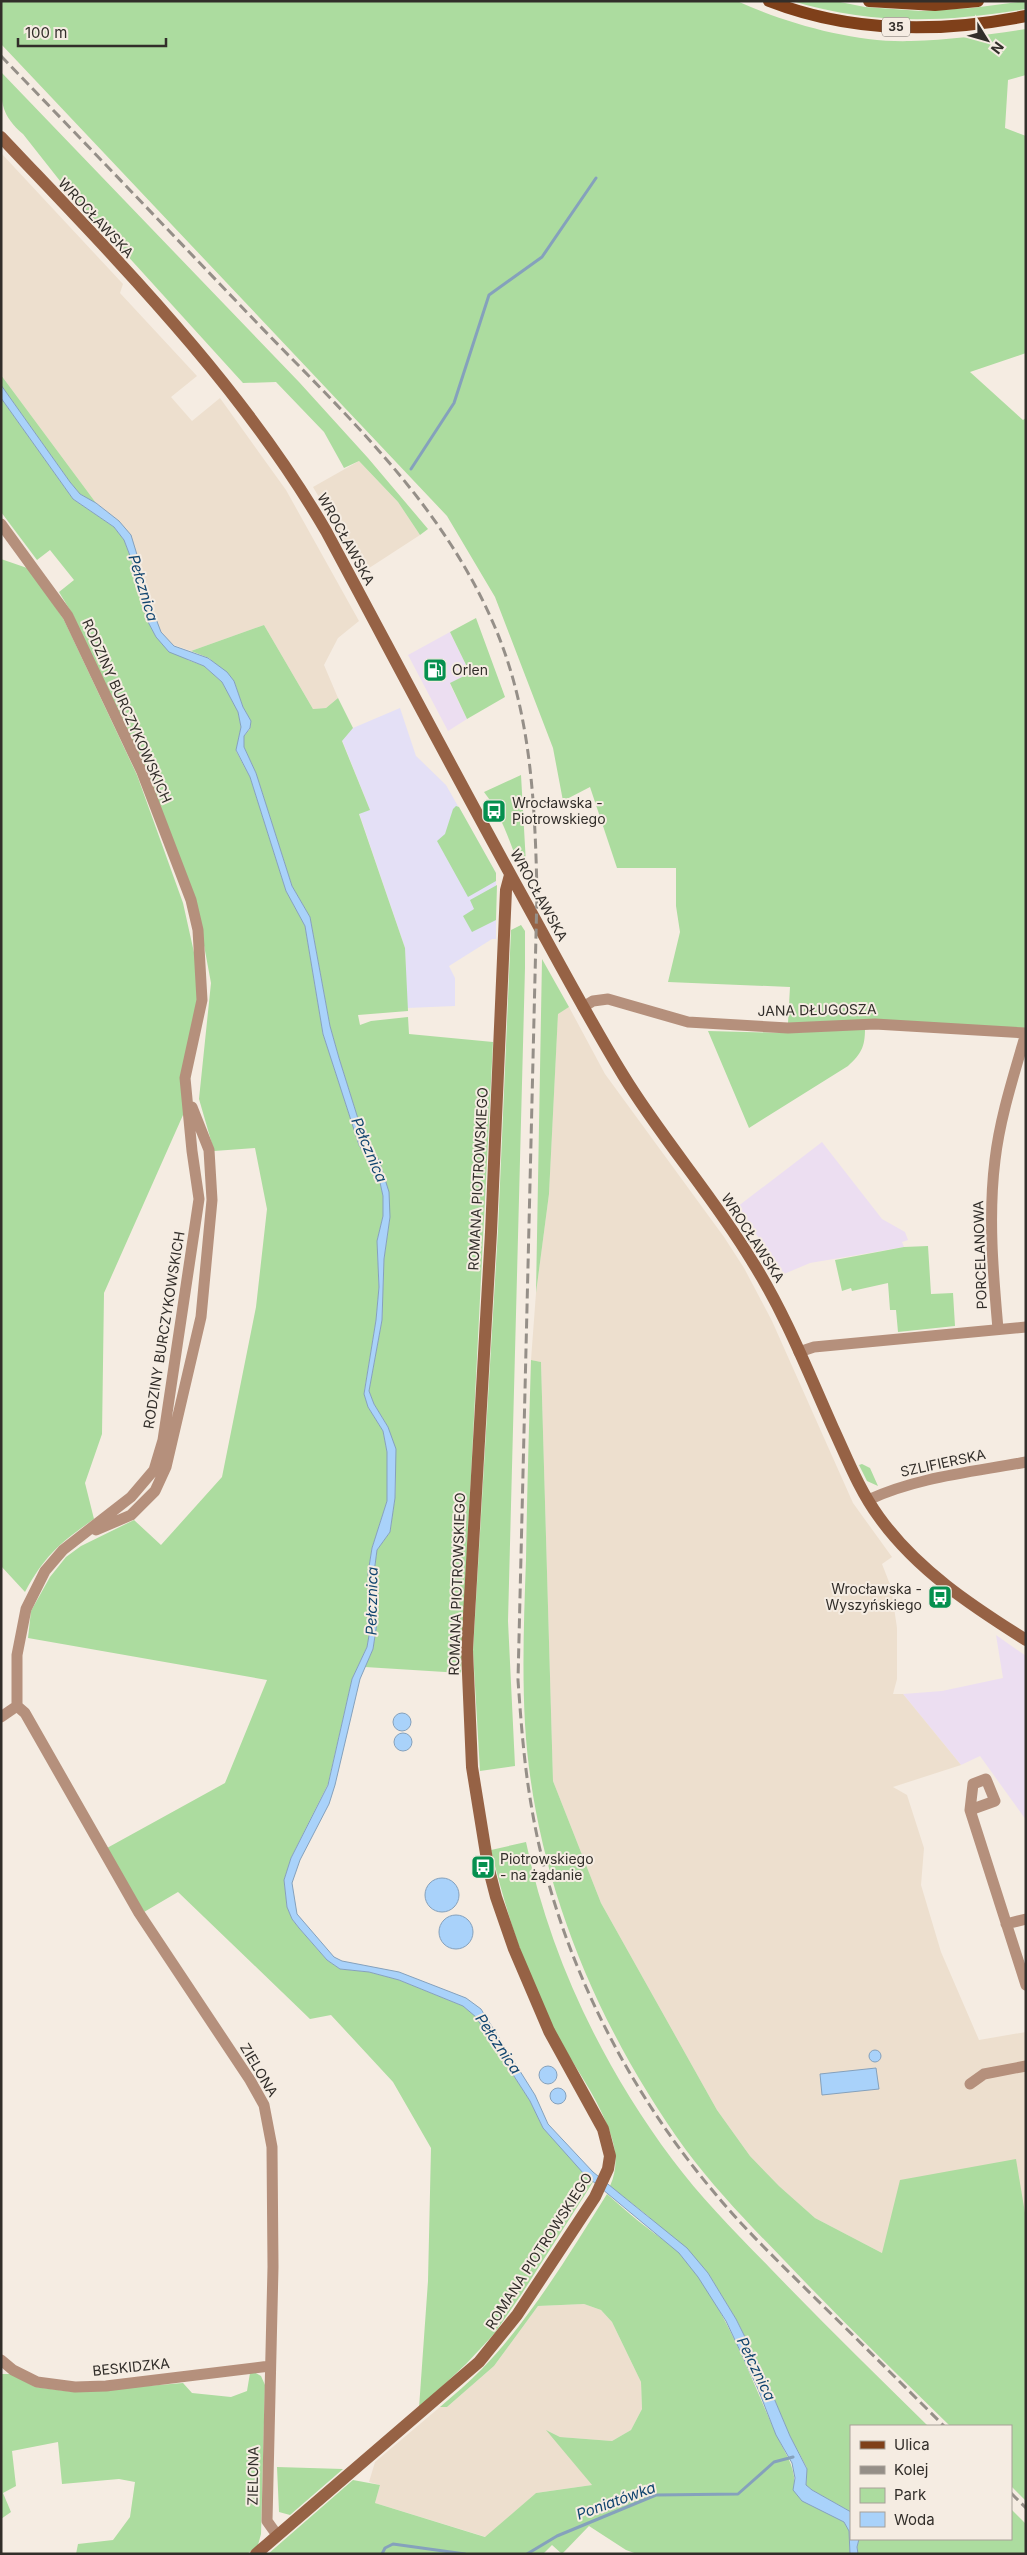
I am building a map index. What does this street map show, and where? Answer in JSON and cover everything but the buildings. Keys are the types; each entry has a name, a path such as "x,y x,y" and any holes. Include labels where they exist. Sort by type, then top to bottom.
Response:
{"main road":[{"name":"35","path":"769,1 824,18 888,27 936,28 1026,16"},
{"name":"35","path":"869,1 935,5 978,1"}],"street":[{"name":"WROCŁAWSKA","path":"1,137 185,335 234,394 294,478 326,531 510,875 583,1007 635,1094 750,1257 799,1352 868,1500 899,1542 938,1579 980,1611 1026,1640"},
{"name":"RODZINY BURCZYKOWSKICH","path":"1,524 68,616 142,772 191,900 198,930 202,1000 185,1078 199,1199 162,1440 154,1470 131,1497 63,1550 45,1571 26,1609 17,1655 17,1706"},
{"name":"ROMANA PIOTROWSKIEGO","path":"256,2554 479,2362 517,2315 595,2197 608,2169 610,2156 603,2129 549,2031 514,1949 496,1897 488,1866 472,1767 467,1650 490,1242 506,890 510,875"},
{"path":"505,925 509,912 525,900"},
{"name":"JANA DŁUGOSZA","path":"583,1007 593,1001 608,999 688,1022 788,1028 875,1024 1026,1033"},
{"name":"PORCELANOWA","path":"998,1329 991,1237 995,1159 1004,1113 1026,1033"},
{"name":"RODZINY BURCZYKOWSKICH","path":"82,1536 131,1515 155,1491 166,1467 201,1317 212,1200 208,1150 187,1096"},
{"path":"799,1352 814,1347 1026,1327"},
{"name":"SZLIFIERSKA","path":"868,1500 916,1482 1026,1462"},
{"path":"1,1717 17,1706"},
{"name":"ZIELONA","path":"17,1706 24,1714 139,1913 250,2080 264,2105 272,2147 273,2267 268,2521 277,2535"},
{"path":"970,1810 1026,1985"},
{"path":"1006,1924 1026,1919"},
{"path":"970,2084 984,2074 1026,2066"},
{"name":"BESKIDZKA","path":"1,2360 13,2370 37,2382 74,2387 106,2386 270,2366"}],"shaded area":[{"path":"1,153 123,284 120,293 197,376 171,397 192,421 220,398 286,490 359,621 338,638 324,665 338,698 326,708 313,709 264,625 191,651 171,644 161,632 154,617 144,587 138,558 119,521 96,503 1,375"},
{"path":"359,461 398,502 420,535 363,572 313,487"},
{"path":"450,632 470,673 450,684 467,719 448,731 408,655"},
{"path":"400,708 416,756 446,785 496,873 496,939 492,939 449,966 455,978 455,1006 407,1008 405,948 359,813 370,810 342,740 353,728"},
{"path":"569,1007 605,1074 724,1237 744,1268 772,1321 853,1503 892,1557 882,1564 891,1587 897,1628 897,1679 893,1694 903,1694 961,1765 893,1787 907,1795 924,1848 921,1885 941,1952 979,2040 1026,2032 1026,2219 882,2253 815,2218 779,2186 750,2156 717,2110 601,1903 553,1781 541,1362 531,1360 536,1293 549,1194 558,1013"},
{"path":"822,1142 882,1219 905,1232 908,1240 902,1242 904,1247 810,1263 784,1274 737,1207"},
{"path":"996,1635 1026,1656 1026,1820 980,1756 961,1765 903,1694 942,1691 1003,1678"},
{"path":"584,2304 601,2310 612,2322 641,2382 642,2409 631,2430 612,2441 560,2437 548,2431 592,2485 536,2493 486,2537 375,2503 380,2485 369,2482 375,2462 440,2407 447,2407 494,2366 538,2306"}],"green space":[{"path":"1,1 737,1 800,24 868,39 890,41 940,40 1026,29 1026,75 1008,80 1005,128 1026,136 1026,353 970,372 1023,420 1026,418 1026,1028 788,1023 790,987 668,982 680,932 676,906 676,868 617,868 590,787 563,801 553,748 495,597 447,516 1,44"},
{"path":"792,1 835,1 865,7 921,11 972,8 1026,1 1026,9 966,17 908,19 851,14"},
{"path":"1,72 299,382 368,458 428,529 420,535 398,502 359,461 344,468 324,432 276,382 243,383 64,186 23,134 15,127 3,106"},
{"path":"1,375 96,503 80,494 70,482 1,385"},
{"path":"1,398 73,499 114,527 124,540 132,561 147,620 156,637 188,660 204,666 222,682 238,712 241,727 236,751 250,777 286,891 305,926 323,1034 359,1145 379,1178 383,1196 383,1216 377,1241 379,1287 376,1320 364,1393 368,1407 383,1431 387,1452 387,1501 372,1548 368,1573 371,1624 367,1647 352,1679 328,1784 291,1858 284,1880 287,1907 292,1919 299,1928 327,1960 340,1969 369,1972 399,1980 463,2006 476,2017 530,2101 543,2128 593,2182 494,2334 466,2364 419,2408 428,2281 431,2148 393,2082 331,2015 310,2019 178,1892 144,1912 107,1848 225,1783 267,1680 28,1638 31,1611 50,1577 66,1557 81,1546 134,1520 161,1545 222,1477 256,1307 267,1209 255,1148 214,1151 199,1099 211,983 195,897 73,615 59,592 74,580 50,550 37,560 1,512"},
{"path":"1,559 30,569 64,620 137,775 183,903 201,984 187,1106 104,1293 102,1434 85,1483 94,1519 54,1551 39,1568 25,1592 1,1566"},
{"path":"476,618 505,697 467,719 450,683 470,673 450,632"},
{"path":"264,625 313,709 326,708 338,698 353,728 342,741 370,810 359,814 405,948 408,1011 358,1015 360,1025 371,1021 408,1017 409,1034 493,1042 461,1673 365,1667 373,1649 377,1623 374,1573 377,1550 390,1532 395,1498 396,1471 388,1427 374,1404 369,1391 382,1320 384,1259 390,1217 379,1160 365,1141 330,1026 310,917 292,886 256,773 244,747 244,736 250,729 251,721 243,707 234,681 209,658 191,651"},
{"path":"521,775 525,876 497,813 500,810 496,802 492,803 484,792"},
{"path":"456,806 459,807 496,873 496,881 468,897 437,841 445,834 453,809"},
{"path":"497,885 496,920 472,932 463,916 474,909 470,900"},
{"path":"521,925 525,931 525,968 508,1621 515,1766 480,1771 473,1651 498,1230 511,930"},
{"path":"542,959 569,1007 558,1014 549,1194 536,1293"},
{"path":"865,1029 861,1050 848,1066 749,1128 708,1031 788,1033"},
{"path":"928,1246 931,1294 953,1293 955,1326 898,1332 896,1310 890,1310 888,1283 852,1291 851,1288 842,1291 835,1260 904,1247"},
{"path":"531,1360 541,1362 553,1781 601,1903 717,2110 750,2156 779,2186 815,2218 882,2253 900,2180 1016,2159 1026,2219 1026,2501 1012,2487 1012,2425 949,2425 803,2280 709,2179 686,2150 654,2103 625,2053 598,2002 576,1948 556,1894 541,1838 531,1781 525,1724 524,1622"},
{"path":"862,1464 870,1468 878,1486 867,1481 859,1465"},
{"path":"526,1842 536,1885 549,1927 564,1968 582,2008 601,2048 623,2086 672,2159 719,2215 927,2425 850,2425 850,2511 806,2485 807,2468 790,2436 765,2377 736,2319 708,2273 648,2216 610,2186 615,2171 615,2149 611,2134 603,2114 554,2030 534,1986 510,1919 491,1850"},
{"path":"607,2194 680,2254 696,2274 735,2340 776,2434 790,2461 794,2474 794,2490 844,2522 849,2531 850,2554 637,2554 626,2550 589,2526 562,2554 552,2545 543,2554 268,2554 353,2480 380,2485 375,2503 485,2537 536,2493 592,2485 546,2430 560,2437 612,2441 631,2430 642,2409 641,2382 612,2322 601,2310 584,2304 538,2306 494,2366 447,2407 440,2407 482,2369 517,2328 549,2285"},
{"path":"254,2372 261,2376 265,2385 261,2534 258,2545 247,2554 76,2554 78,2544 113,2540 130,2517 135,2482 119,2479 62,2484 58,2442 12,2451 16,2486 3,2493 11,2512 1,2519 1,2374 11,2374 35,2387 74,2392 183,2383 192,2393 231,2397 247,2391 250,2373"},
{"path":"277,2467 343,2469 290,2515 279,2512"},
{"path":"1012,2510 1026,2524 1026,2554 858,2554 859,2540 1012,2540"}],"water":[{"name":"Pełcznica","path":"1,385 80,494 96,503 119,521 131,535 144,587 161,632 174,646 208,658 227,672 234,681 243,707 251,721 250,728 244,736 244,747 256,773 292,886 310,917 330,1026 339,1058 365,1141 379,1160 389,1192 390,1217 384,1259 382,1320 369,1391 374,1404 388,1427 396,1449 395,1498 390,1532 377,1550 374,1573 377,1623 373,1649 360,1679 329,1804 300,1860 292,1883 297,1914 334,1957 342,1961 399,1972 466,1998 481,2009 535,2095 548,2124 593,2172 687,2248 708,2273 736,2319 765,2377 790,2436 807,2469 806,2485 850,2511 850,2540 859,2540 858,2554 850,2554 849,2531 844,2522 802,2501 793,2490 795,2478 792,2463 776,2435 758,2389 726,2321 698,2277 679,2253 584,2174 543,2128 530,2101 476,2017 463,2006 399,1980 369,1972 340,1969 327,1960 299,1928 292,1919 287,1907 284,1880 291,1858 328,1785 352,1679 367,1647 371,1624 368,1573 372,1548 387,1501 387,1452 383,1431 368,1407 364,1394 376,1320 379,1287 377,1241 383,1216 383,1196 379,1178 359,1145 323,1034 305,926 286,891 250,777 236,750 241,727 238,712 222,682 204,666 169,652 156,637 147,620 132,561 124,540 114,527 73,499 1,398"},
{"path":"402,1713 408,1716 411,1722 408,1728 402,1731 396,1728 393,1722 396,1716"},
{"path":"399,1733 407,1733 412,1738 410,1749 399,1751 394,1746 394,1738"},
{"path":"442,1878 454,1883 459,1895 454,1907 442,1912 430,1907 425,1895 430,1883"},
{"path":"456,1915 468,1920 473,1932 468,1944 456,1949 444,1944 439,1932 444,1920"},
{"path":"873,2050 877,2050 881,2056 877,2062 873,2062 869,2058 869,2054"},
{"path":"548,2066 554,2069 557,2075 554,2081 548,2084 542,2081 539,2075 542,2069"},
{"path":"876,2068 879,2089 822,2095 820,2074"},
{"path":"558,2088 566,2096 558,2104 550,2096"}],"waterway":[{"path":"411,469 454,403 489,295 542,257 596,178"},
{"name":"Poniatówka","path":"527,2554 557,2536 656,2495 738,2494 774,2462 793,2457"},
{"name":"Poniatówka","path":"382,2554 385,2548 393,2544 465,2554"}],"railway":[{"path":"1,56 391,464 421,501 448,540 473,581 494,625 516,690 523,724 529,757 535,825 537,894 518,1680 526,1773 542,1857 556,1909 596,2010 621,2058 649,2105 680,2149 725,2205 775,2259 943,2425"},
{"path":"1012,2494 1026,2508"}],"place":[{"name":"Orlen","path":"435,670"},
{"name":"Wrocławska - Piotrowskiego","path":"494,811"},
{"name":"Wrocławska - Wyszyńskiego","path":"940,1597"},
{"name":"Piotrowskiego - na żądanie","path":"483,1867"}]}
